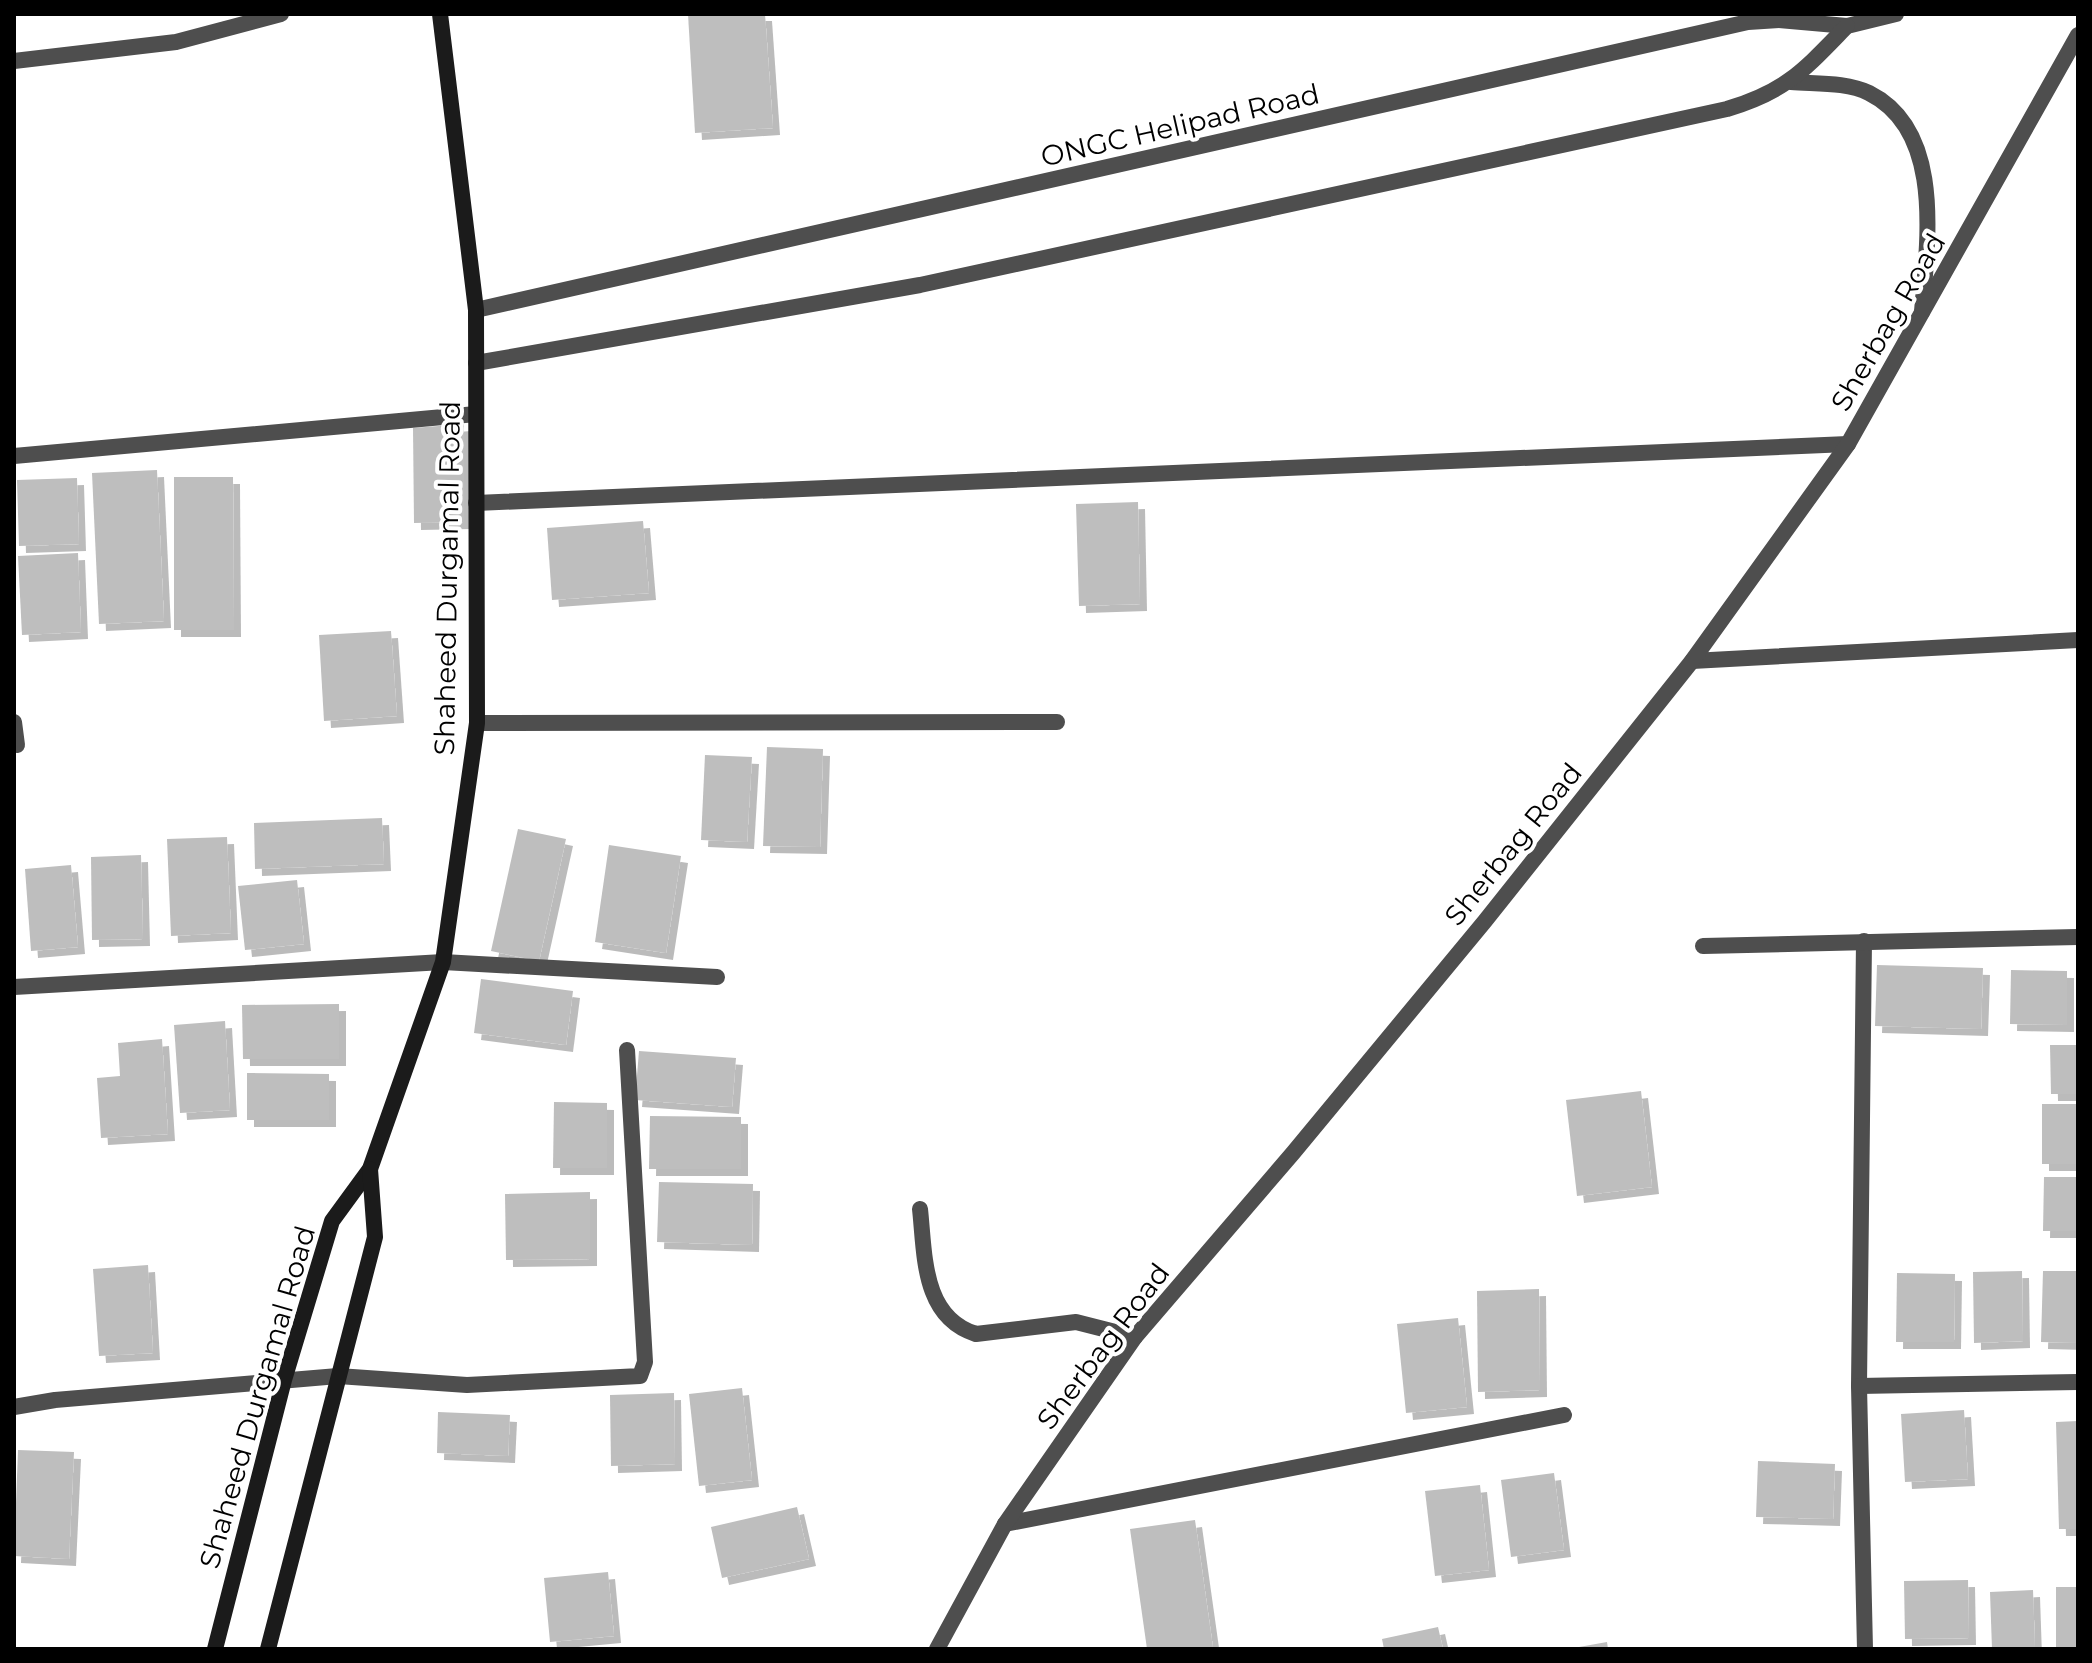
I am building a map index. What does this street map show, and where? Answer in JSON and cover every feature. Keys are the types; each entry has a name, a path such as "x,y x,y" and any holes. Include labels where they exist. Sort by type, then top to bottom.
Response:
{"street":[{"path":"14,61 176,42 281,14"},
{"name":"Shaheed Durgamal Road","path":"215,1649 284,1380 332,1221 370,1169 443,962 477,723 476,310 440,14"},
{"name":"ONGC Helipad Road","path":"476,310 1748,22 1779,20 1847,26 1870,17 1896,14"},
{"path":"476,363 920,285 1727,109 1765,98 1791,82 1847,26"},
{"name":"Sherbag Road","path":"937,1649 1005,1524 1135,1337 1404,1019 1692,661 1848,444 2078,35"},
{"path":"1791,82 1848,87 1869,93 1904,121 1920,154 1923,175 1925,266 1921,318"},
{"path":"14,456 476,414"},
{"path":"476,503 1848,444"},
{"path":"1692,661 2078,640"},
{"path":"14,722 17,745"},
{"path":"477,723 1057,722"},
{"path":"1703,946 2078,937"},
{"path":"1864,941 1859,1386 1865,1649"},
{"path":"14,987 443,962 717,977"},
{"path":"14,1407 55,1400 338,1376 467,1385 640,1376 645,1362 627,1050"},
{"name":"Shaheed Durgamal Road","path":"268,1649 375,1237 370,1169"},
{"path":"920,1209 929,1285 943,1314 962,1330 976,1334 1076,1322 1135,1337"},
{"path":"1859,1386 2078,1382"},
{"path":"1005,1524 1564,1415"}],"building":[{"path":"688,14 765,14 773,128 695,133"},
{"path":"464,424 464,522 414,523 413,428"},
{"path":"157,470 164,621 99,624 92,473"},
{"path":"174,477 233,477 234,630 174,630"},
{"path":"77,478 79,544 19,546 17,480"},
{"path":"1138,502 1140,604 1079,606 1076,504"},
{"path":"643,521 649,593 552,600 547,528"},
{"path":"78,553 81,632 22,635 18,556"},
{"path":"391,631 397,716 324,721 319,635"},
{"path":"767,747 823,749 820,847 763,846"},
{"path":"705,755 752,757 747,842 701,840"},
{"path":"382,818 384,864 255,869 254,823"},
{"path":"518,829 566,839 539,961 491,951"},
{"path":"227,837 231,933 171,936 167,839"},
{"path":"609,845 681,856 666,953 595,942"},
{"path":"141,855 143,939 92,940 91,857"},
{"path":"71,865 78,947 31,951 25,869"},
{"path":"297,880 304,944 245,950 238,886"},
{"path":"1877,965 1983,968 1981,1029 1875,1026"},
{"path":"2011,970 2067,971 2067,1025 2010,1024"},
{"path":"481,979 573,991 566,1045 474,1033"},
{"path":"339,1004 339,1059 243,1059 242,1005"},
{"path":"225,1021 230,1110 180,1113 174,1025"},
{"path":"162,1039 168,1134 101,1138 97,1078 120,1076 118,1043"},
{"path":"2050,1045 2078,1045 2078,1094 2051,1094"},
{"path":"639,1051 736,1058 732,1107 635,1100"},
{"path":"247,1073 329,1074 329,1120 247,1120"},
{"path":"1641,1091 1652,1187 1577,1196 1566,1100"},
{"path":"554,1102 607,1103 607,1168 553,1168"},
{"path":"2042,1104 2078,1104 2078,1164 2042,1164"},
{"path":"650,1116 741,1117 741,1169 649,1169"},
{"path":"2044,1177 2078,1177 2078,1231 2043,1231"},
{"path":"659,1182 753,1184 752,1245 657,1242"},
{"path":"590,1192 590,1259 506,1260 505,1194"},
{"path":"148,1265 153,1353 99,1356 93,1269"},
{"path":"2022,1271 2023,1341 1974,1343 1973,1272"},
{"path":"2043,1271 2078,1271 2078,1343 2041,1342"},
{"path":"1897,1273 1955,1274 1954,1342 1896,1342"},
{"path":"1539,1289 1540,1390 1478,1392 1477,1291"},
{"path":"1458,1318 1467,1407 1406,1413 1397,1324"},
{"path":"742,1388 752,1480 699,1486 689,1394"},
{"path":"674,1393 675,1464 611,1466 610,1395"},
{"path":"1964,1410 1968,1479 1905,1482 1901,1414"},
{"path":"438,1412 510,1415 508,1456 437,1453"},
{"path":"2078,1421 2078,1529 2059,1529 2056,1422"},
{"path":"18,1450 74,1452 69,1559 14,1556"},
{"path":"1758,1461 1835,1464 1833,1519 1756,1517"},
{"path":"1554,1473 1564,1550 1511,1557 1501,1480"},
{"path":"1480,1485 1489,1570 1435,1576 1425,1491"},
{"path":"797,1507 809,1559 722,1578 711,1527"},
{"path":"1195,1520 1213,1648 1147,1649 1130,1529"},
{"path":"608,1572 614,1636 550,1642 544,1578"},
{"path":"1968,1580 1969,1638 1905,1639 1904,1581"},
{"path":"2056,1587 2078,1587 2078,1649 2056,1649"},
{"path":"2033,1590 2035,1649 1992,1649 1990,1592"},
{"path":"1438,1627 1443,1649 1384,1649 1382,1639"},
{"path":"1607,1642 1608,1649 1579,1647"}]}
